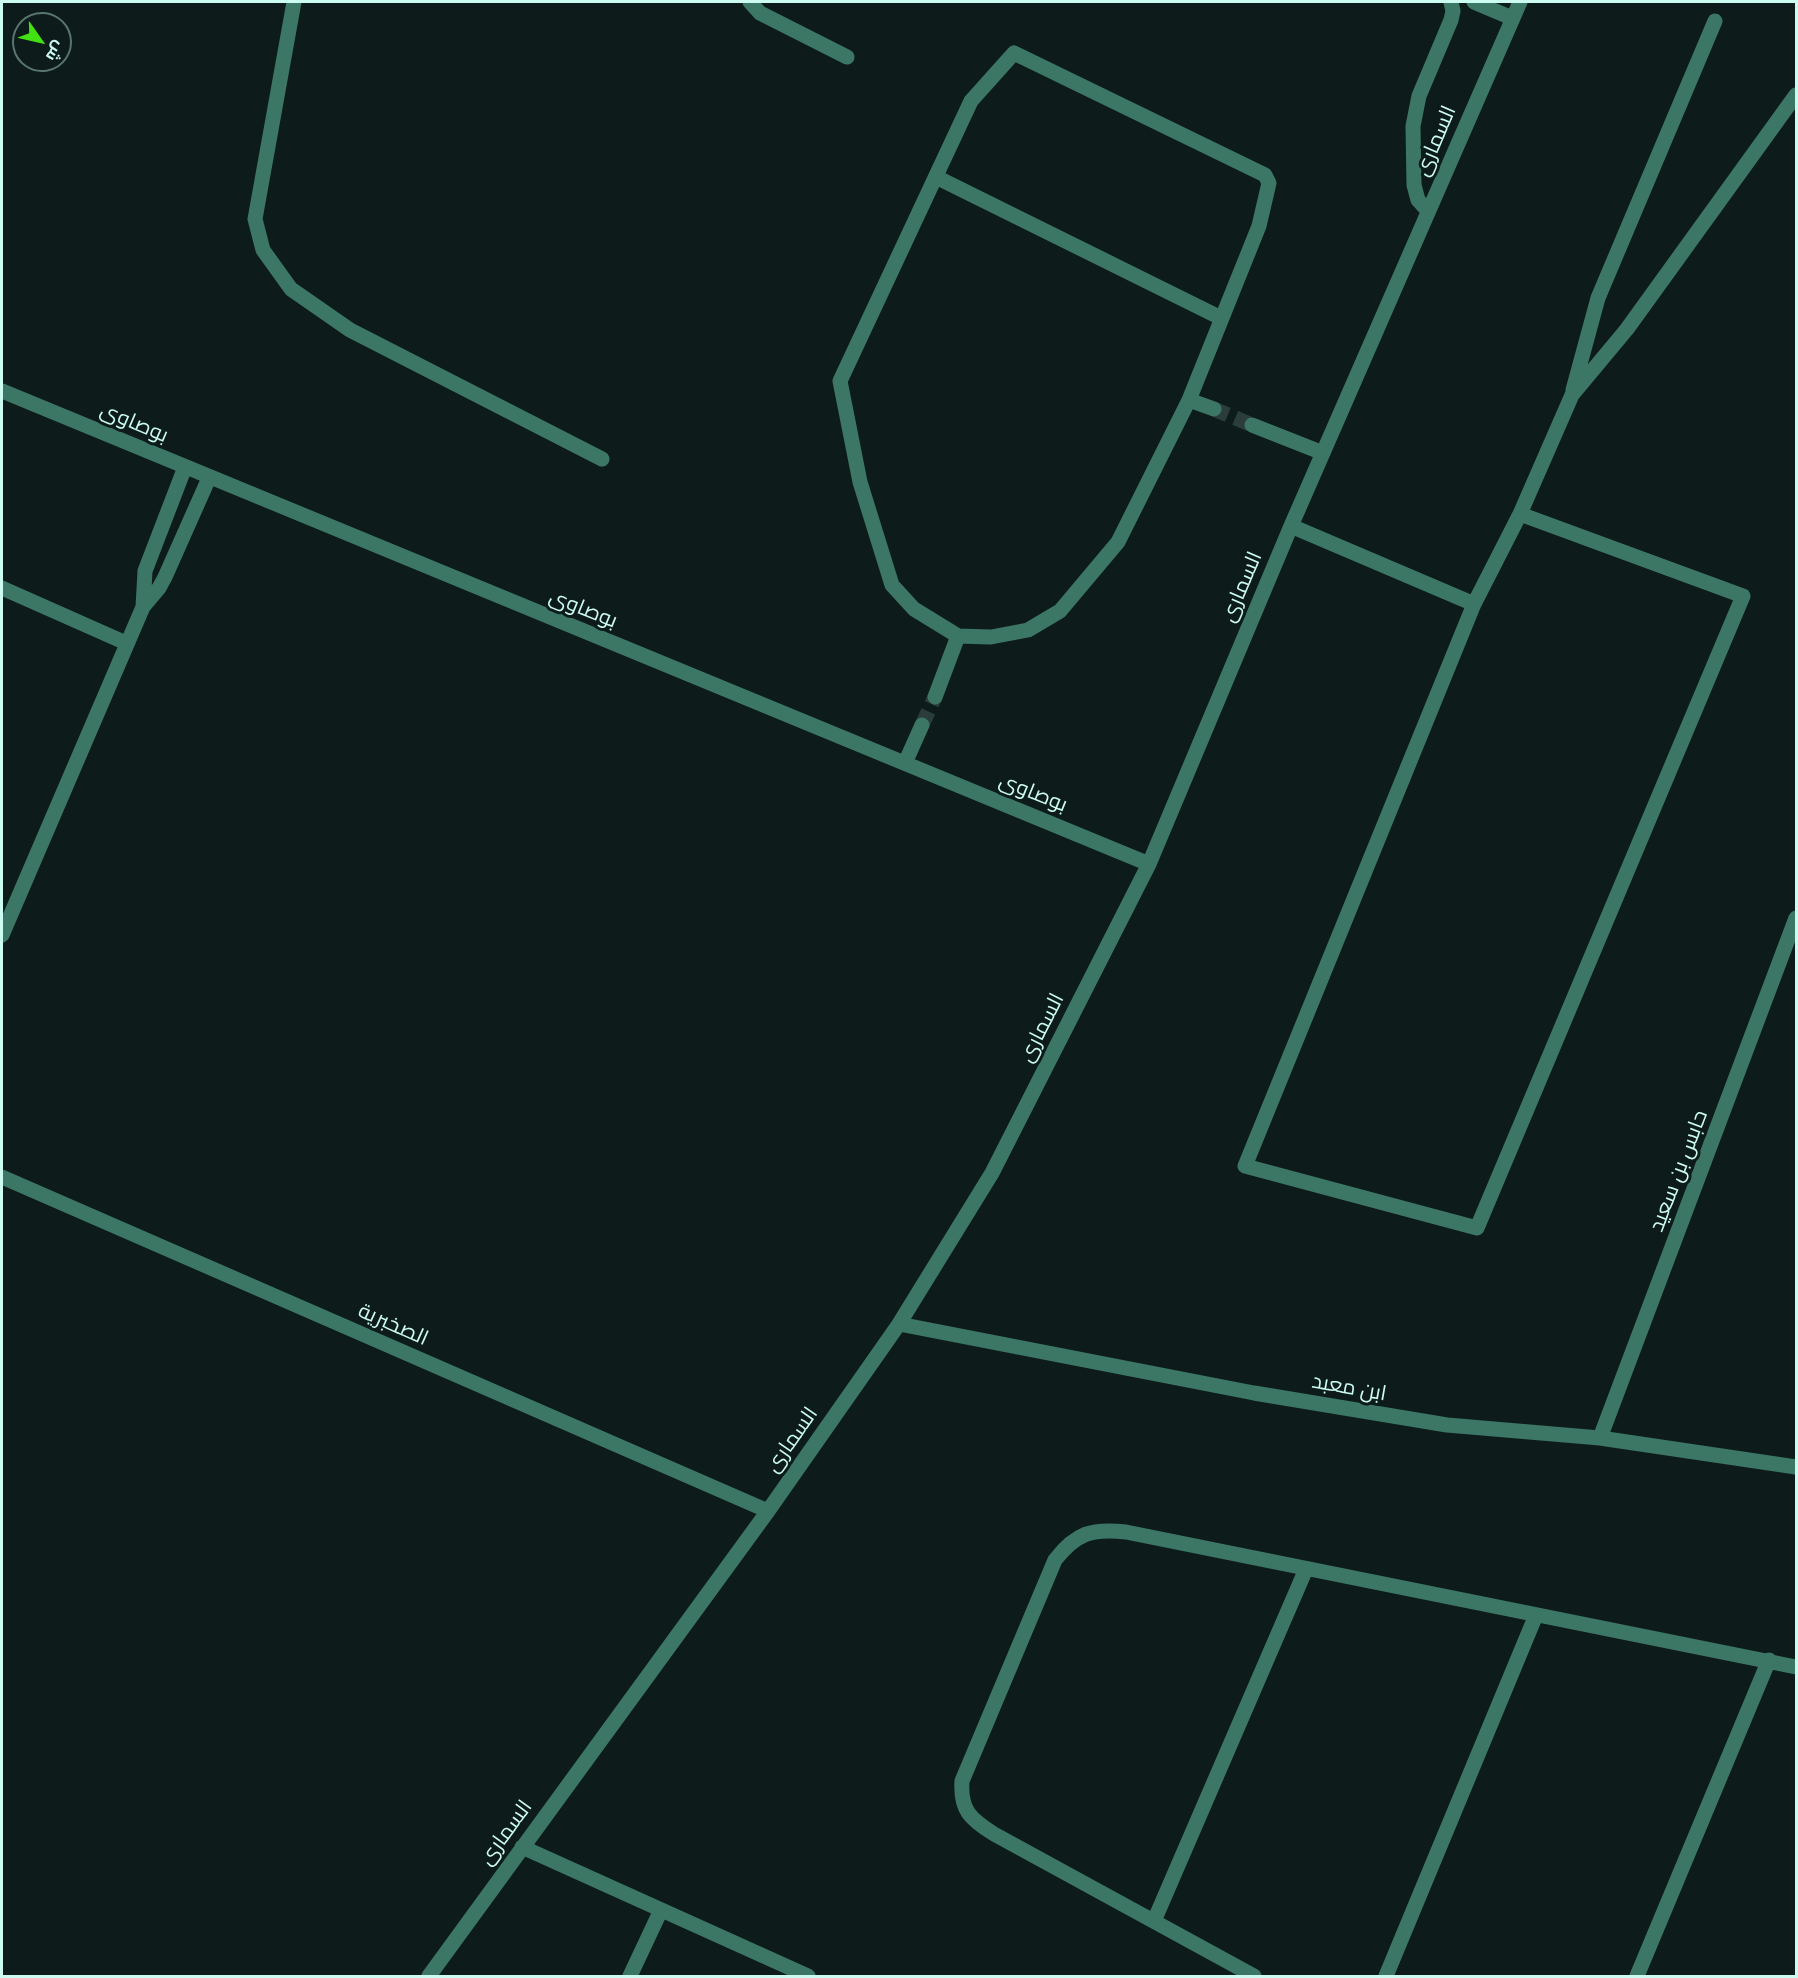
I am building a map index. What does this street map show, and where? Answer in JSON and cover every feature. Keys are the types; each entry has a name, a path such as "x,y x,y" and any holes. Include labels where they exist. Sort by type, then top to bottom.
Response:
{"street":[{"path":"294,2 255,219 262,250 291,289 350,330 602,459"},
{"path":"750,2 760,14 847,57"},
{"path":"1428,211 1418,200 1414,185 1413,126 1419,96 1451,20 1453,11 1451,2"},
{"path":"1474,2 1512,18"},
{"name":"السمارى","path":"429,1977 768,1511 899,1324 992,1173 1149,864 1291,526 1520,2"},
{"path":"1520,514 1743,596 1477,1228 1245,1166 1474,604 1520,514 1572,395 1599,298 1715,21"},
{"path":"1014,53 1265,175 1269,183 1259,226 1221,318 1189,400 1118,542 1060,611 1028,630 991,637 958,636 914,609 892,585 860,482 840,381 971,101 1014,53"},
{"path":"1572,395 1627,329 1797,95"},
{"path":"936,177 1221,318"},
{"name":"بوصاوى","path":"2,391 1149,864"},
{"path":"1189,400 1214,409"},
{"path":"1252,425 1323,453"},
{"path":"143,607 145,571 185,467"},
{"path":"2,935 126,643 143,607 152,598 165,577 209,478"},
{"path":"1291,526 1474,604"},
{"path":"2,588 126,643"},
{"path":"935,697 958,636"},
{"path":"905,763 922,725"},
{"name":"حابس بن سعيد","path":"1600,1438 1797,918"},
{"name":"الصخبرية","path":"2,1177 768,1511"},
{"name":"ابن معبد","path":"899,1324 1242,1391 1447,1425 1600,1438 1797,1467"},
{"path":"1254,1977 979,1825 967,1813 961,1797 962,1780 1055,1560 1068,1544 1085,1533 1105,1529 1126,1532 1797,1667"},
{"path":"1154,1921 1306,1569"},
{"path":"1386,1977 1536,1615"},
{"path":"1637,1977 1769,1660"},
{"path":"522,1847 808,1977"},
{"path":"630,1977 661,1910"}],"tunnel":[{"path":"1214,409 1252,425"},
{"path":"922,725 935,697"}]}
